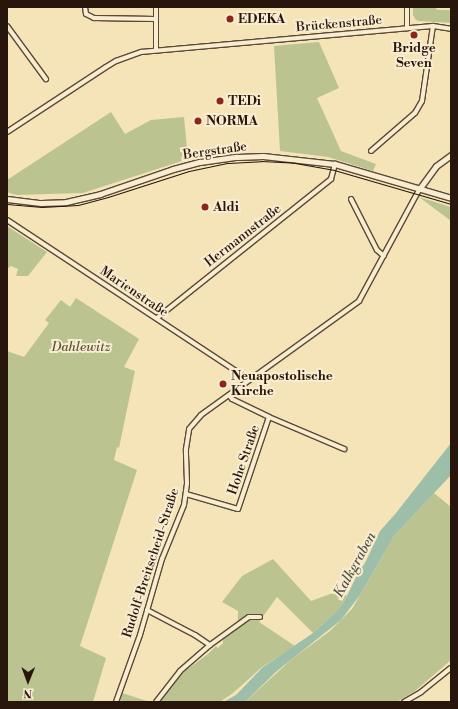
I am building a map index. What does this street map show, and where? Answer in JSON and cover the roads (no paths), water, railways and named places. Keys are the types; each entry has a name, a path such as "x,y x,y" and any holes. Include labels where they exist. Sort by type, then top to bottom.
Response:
{"street":[{"path":"85,7 86,14 94,18 156,19"},
{"path":"156,7 156,50"},
{"path":"407,7 407,28"},
{"path":"7,26 46,80"},
{"path":"371,151 415,113 422,101 433,26"},
{"name":"Brückenstraße","path":"7,132 116,61 133,54 156,50 407,28 433,26 451,29"},
{"name":"Rudolf-Breitscheid-Straße","path":"116,702 147,610 162,559 184,504 186,494 186,449 189,429 201,415 359,301 420,188 436,166 451,155"},
{"name":"Bergstraße","path":"7,199 41,203 71,202 114,190 173,168 200,162 237,157 277,157 336,164 451,198"},
{"name":"Hermannstraße","path":"157,318 331,179 336,164"},
{"path":"351,199 377,250 384,256"},
{"name":"Marienstraße","path":"7,220 244,376 248,381"},
{"path":"230,395 232,400 344,449"},
{"name":"Hohe Straße","path":"186,494 238,510 269,417"},
{"path":"147,610 195,635 210,645"},
{"path":"156,702 180,671 210,645 249,617 260,617"},
{"path":"404,702 421,692 451,668"}],"tram line":[{"path":"7,204 42,207 78,205 189,171 228,163 261,161 295,163 334,170 451,204"}],"place":[{"name":"EDEKA","path":"230,19"},
{"name":"Bridge Seven","path":"414,35"},
{"name":"TEDi","path":"220,101"},
{"name":"NORMA","path":"198,121"},
{"name":"Aldi","path":"205,207"},
{"name":"Neuapostolische Kirche","path":"223,384"}],"park label":[{"name":"Dahlewitz","path":"81,347"}],"water label":[{"name":"Kalkgraben","path":"355,565"}]}
